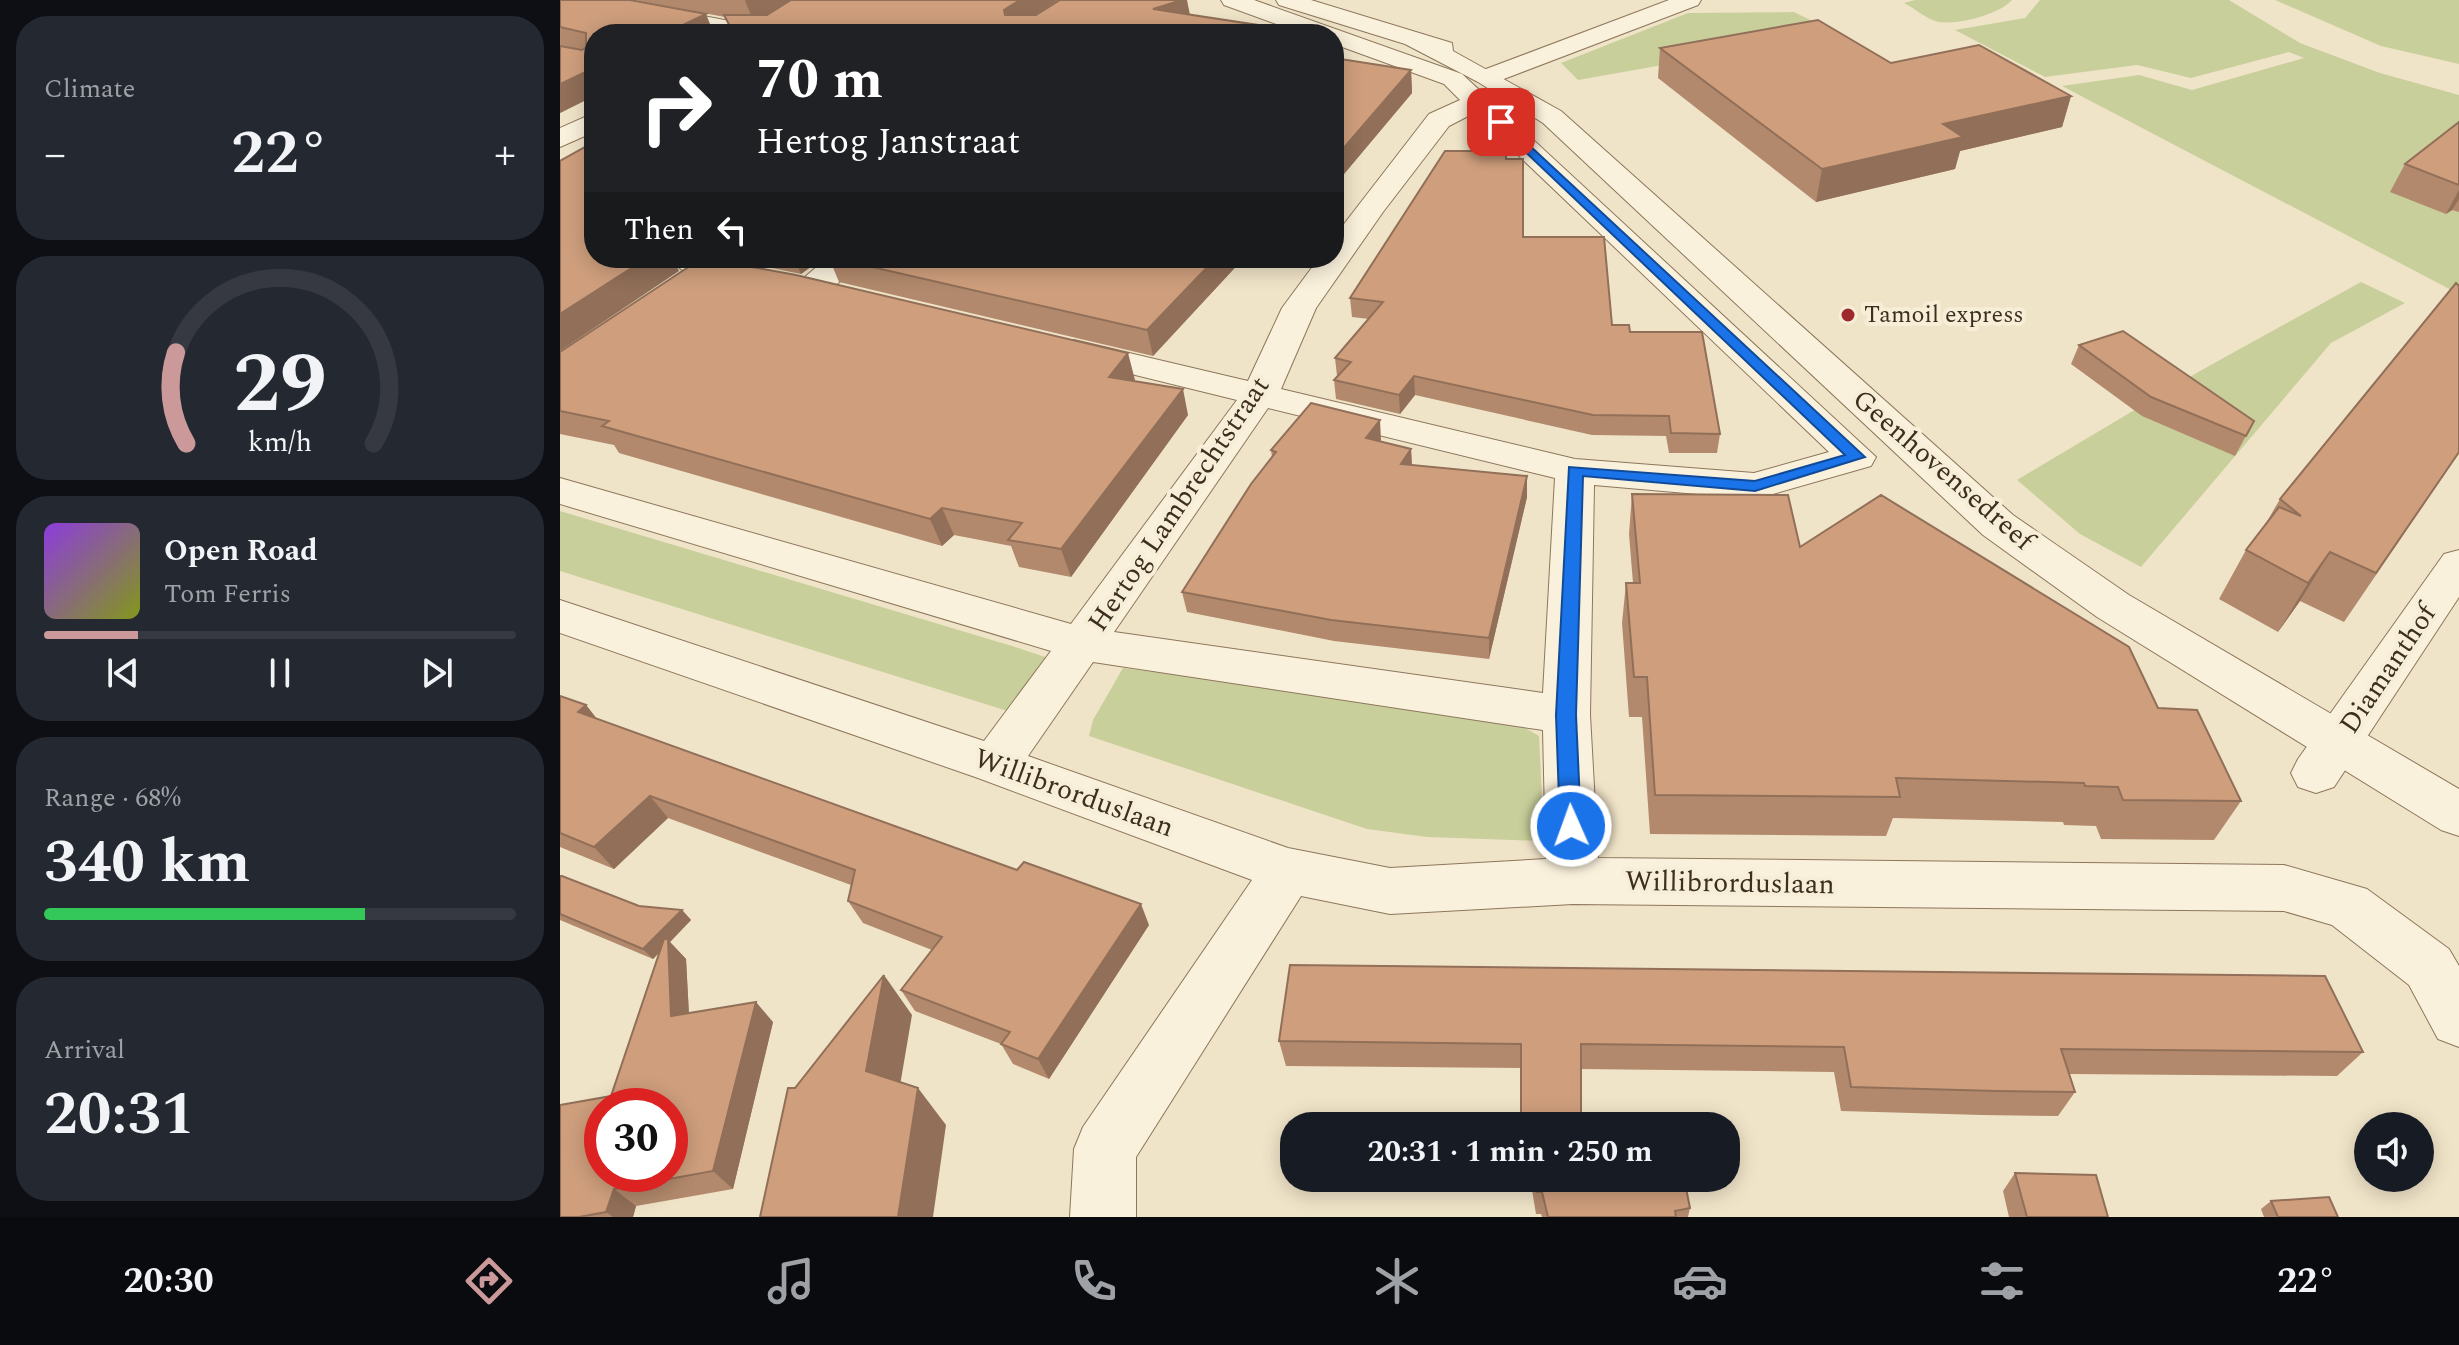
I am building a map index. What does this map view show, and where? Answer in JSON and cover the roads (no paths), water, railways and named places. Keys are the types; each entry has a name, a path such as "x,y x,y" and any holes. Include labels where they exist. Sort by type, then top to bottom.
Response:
{"street":[{"path":"580,0 704,24"},
{"path":"1232,0 1299,24"},
{"name":"Geenhovensedreef","path":"1287,0 1416,42 1552,117 1998,525 2328,758 2459,815"},
{"name":"Hertog Lambrechtstraat","path":"1344,229 1359,203 1439,120 1491,83 1681,1"},
{"path":"774,24 781,20"},
{"name":"Geenhovensedreef","path":"1344,40 1453,79 1491,83 1857,457 1755,486 1575,471"},
{"path":"560,120 584,122"},
{"path":"560,139 584,126"},
{"path":"808,288 834,268"},
{"name":"Hertog Lambrechtstraat","path":"995,764 1260,394 1299,308 1322,268"},
{"path":"691,272 721,270 855,299"},
{"path":"1042,343 1575,471 1566,715 1573,881"},
{"path":"560,491 1083,644 1566,715"},
{"name":"Diamanthof","path":"2328,758 2459,564"},
{"name":"Willibrorduslaan","path":"560,616 995,764 1288,871 1390,891 1573,881 2284,888 2348,906 2429,967 2459,1020"},
{"path":"1103,1217 1105,1149 1288,871"}],"place":[{"name":"Tamoil express","path":"1848,315"}]}
